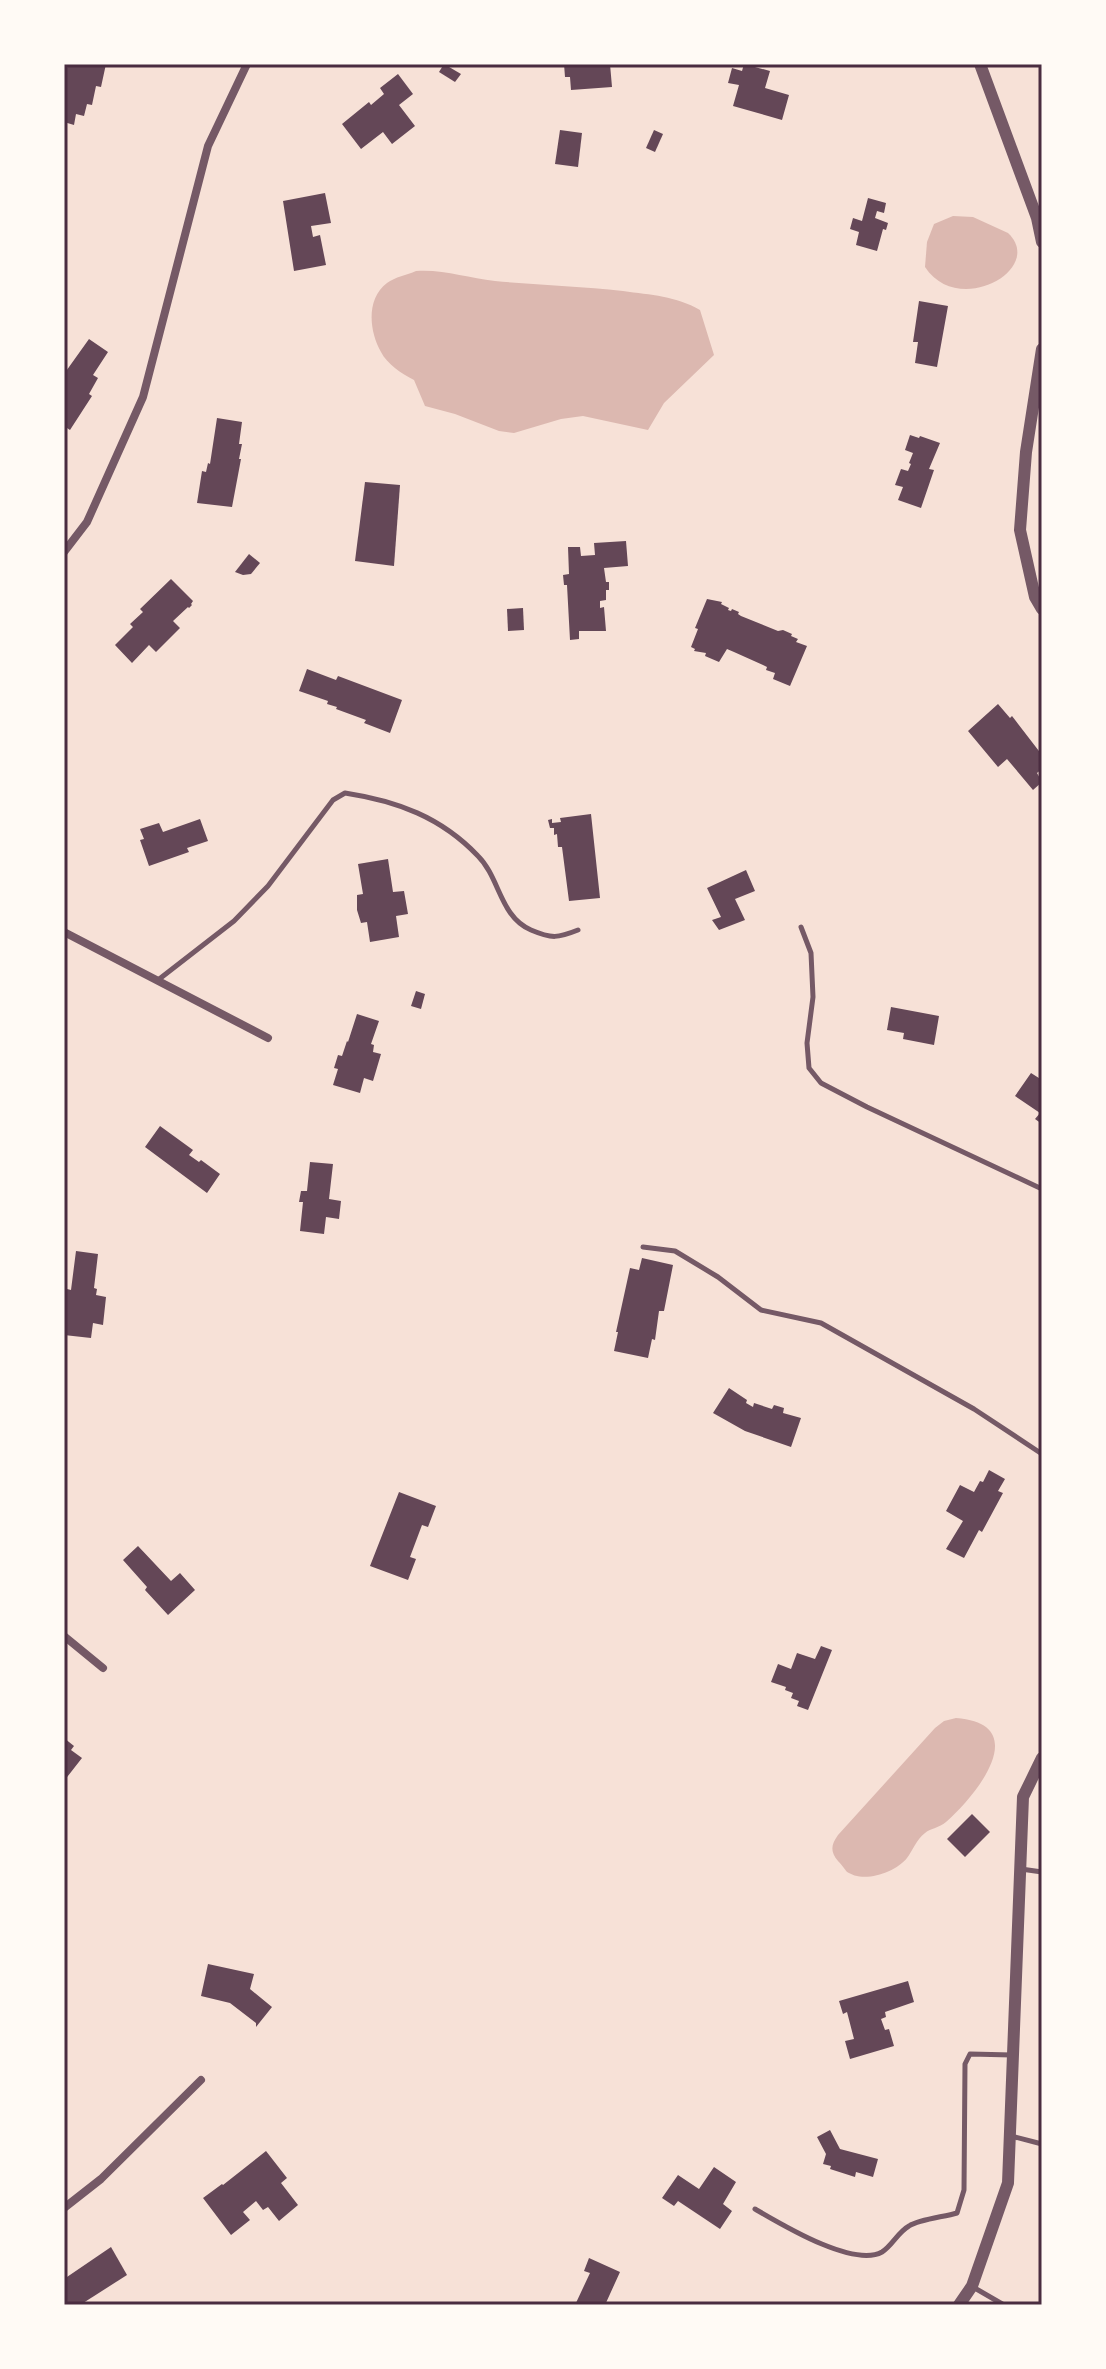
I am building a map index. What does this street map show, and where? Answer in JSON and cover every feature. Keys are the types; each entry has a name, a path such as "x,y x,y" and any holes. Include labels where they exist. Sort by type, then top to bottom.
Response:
{"street":[{"path":"64,552 87,522 143,397 208,146 247,64"},
{"path":"980,64 1037,218 1042,242"},
{"path":"1042,349 1026,452 1020,530 1035,597 1042,609"},
{"path":"64,932 268,1038"},
{"path":"64,1636 103,1668"},
{"path":"959,2305 972,2286 1008,2183 1023,1797 1042,1758"},
{"path":"64,2208 101,2179 201,2080"}],"lane":[{"path":"157,981 234,921 268,886 333,800 345,793 411,808 444,827 480,857 510,916 523,927 556,938 578,930"},
{"path":"801,927 811,953 813,997 807,1043 809,1068 821,1083 1042,1189"},
{"path":"643,1247 675,1251 718,1277 761,1310 821,1323 974,1409 1042,1454"},
{"path":"1020,1869 1042,1872"},
{"path":"755,2209 800,2235 842,2252 869,2255 882,2252 910,2225 957,2213 964,2190 965,2064 970,2054 1013,2055"},
{"path":"1010,2136 1042,2144"},
{"path":"972,2286 1004,2305"}],"shaded area":[{"path":"953,216 973,217 1008,233 1017,247 1016,261 1007,273 993,283 976,288 957,288 940,282 925,267 927,242 934,224"},
{"path":"416,271 623,291 672,299 700,310 714,355 664,403 648,430 583,416 514,433 499,431 425,406 414,380 395,368 381,352 372,325 376,298 387,283"},
{"path":"956,1718 979,1723 992,1733 995,1747 992,1762 971,1796 941,1826 927,1831 907,1858 895,1868 869,1877 846,1871 833,1851 838,1835 935,1728 944,1721"}],"building":[{"path":"68,64 106,64 101,87 96,86 92,105 87,104 84,116 76,114 74,125 64,122 64,80"},
{"path":"444,64 461,74 455,82 439,72"},
{"path":"564,64 610,64 612,87 571,90 570,77 565,77"},
{"path":"744,64 770,71 765,88 789,95 782,120 733,106 739,85 728,83 732,68 742,71"},
{"path":"398,74 413,94 399,105 415,126 392,144 383,132 361,149 342,124 384,94 380,88"},
{"path":"560,130 582,133 578,167 555,164"},
{"path":"654,130 663,134 655,152 646,148"},
{"path":"325,193 331,223 311,226 313,237 320,235 326,265 294,271 283,201"},
{"path":"868,198 886,203 884,213 877,211 875,218 888,223 886,230 883,229 877,251 856,245 859,232 850,229 853,218 862,221"},
{"path":"919,301 948,306 937,367 915,363 918,342 913,342"},
{"path":"89,339 108,352 93,375 98,378 89,394 92,396 70,430 64,426 64,374"},
{"path":"217,418 242,422 239,444 242,444 241,459 232,507 197,503 202,471 206,472 210,464"},
{"path":"910,435 940,443 929,469 934,470 921,508 898,500 903,487 895,485 901,469 908,471 911,464 913,453 905,450"},
{"path":"365,482 400,485 394,566 355,561"},
{"path":"626,541 628,566 604,568 609,590 606,590 606,600 600,601 600,608 604,607 606,631 579,631 579,639 570,640 567,585 564,585 563,575 569,574 568,547 580,547 581,556 595,555 594,543"},
{"path":"249,554 260,563 251,574 235,572"},
{"path":"171,579 193,601 192,605 173,621 180,628 156,652 149,645 132,663 115,645 133,627 130,624 143,612 140,609"},
{"path":"707,599 722,602 728,610 739,612 741,616 792,634 798,639 796,642 807,646 790,686 773,679 775,673 766,670 767,667 727,649 719,662 705,656 706,653 694,651 691,647 698,629 695,628"},
{"path":"523,608 524,630 508,631 507,609"},
{"path":"307,669 336,680 338,676 402,700 390,733 336,709 327,704 328,701 299,691"},
{"path":"998,704 1010,718 1012,716 1042,755 1042,769 1037,773 1042,782 1033,790 1007,759 998,767 968,731"},
{"path":"591,814 600,898 569,901 562,847 558,847 557,834 554,835 554,828 550,828 548,820 561,822 560,818"},
{"path":"200,819 208,841 187,848 189,852 149,866 140,840 144,839 140,829 159,823 163,832"},
{"path":"388,859 393,892 404,891 408,914 396,916 399,937 370,942 367,922 361,923 357,910 357,895 363,894 358,864"},
{"path":"746,870 755,891 735,899 745,920 719,930 712,920 721,917 707,888"},
{"path":"416,991 425,994 421,1009 411,1006"},
{"path":"891,1007 939,1016 934,1045 903,1039 904,1033 887,1030"},
{"path":"357,1014 379,1021 371,1044 374,1045 373,1052 381,1054 373,1081 364,1078 360,1093 333,1085 338,1055 342,1056"},
{"path":"1031,1073 1042,1080 1042,1124 1035,1119 1040,1113 1015,1096"},
{"path":"160,1126 193,1150 189,1155 220,1174 207,1193 145,1147"},
{"path":"310,1162 333,1164 329,1199 341,1201 339,1219 326,1217 324,1234 300,1231 303,1202 299,1202 301,1191 307,1191"},
{"path":"76,1251 98,1254 94,1288 97,1289 96,1295 106,1297 103,1325 93,1323 91,1338 64,1335 67,1289 71,1290"},
{"path":"642,1258 673,1265 664,1311 659,1311 655,1340 652,1339 648,1358 614,1351 630,1268 639,1270"},
{"path":"729,1388 753,1407 754,1403 772,1409 774,1405 784,1408 783,1413 801,1418 791,1447 745,1431 713,1413"},
{"path":"989,1470 1005,1479 998,1491 1003,1493 964,1558 946,1549 963,1521 946,1511 960,1485 974,1492"},
{"path":"399,1492 436,1506 428,1527 422,1525 410,1557 416,1559 408,1580 370,1566"},
{"path":"138,1546 171,1581 180,1573 195,1590 168,1615 123,1560"},
{"path":"821,1646 832,1650 808,1710 797,1706 799,1701 791,1698 793,1693 785,1690 786,1687 771,1682 778,1664 791,1669 797,1653 815,1659"},
{"path":"64,1738 74,1746 71,1750 82,1758 64,1781"},
{"path":"972,1814 990,1832 965,1857 947,1839"},
{"path":"208,1964 254,1974 250,1989 272,2007 256,2027 256,2023 230,2003 201,1996"},
{"path":"908,1981 914,2002 885,2012 886,2017 881,2019 885,2030 889,2029 894,2046 850,2059 845,2041 854,2039 847,2012 843,2014 839,2001"},
{"path":"830,2130 840,2149 878,2159 873,2177 856,2172 855,2177 823,2164 826,2154 817,2137"},
{"path":"266,2151 287,2178 281,2183 298,2205 279,2221 268,2207 263,2210 256,2201 243,2212 250,2220 231,2235 203,2198"},
{"path":"714,2167 736,2182 723,2204 732,2211 720,2229 678,2201 674,2206 662,2198 678,2175 699,2189"},
{"path":"111,2247 127,2275 80,2305 64,2305 64,2279"},
{"path":"589,2258 620,2272 605,2305 575,2305 590,2273 584,2271"}]}
